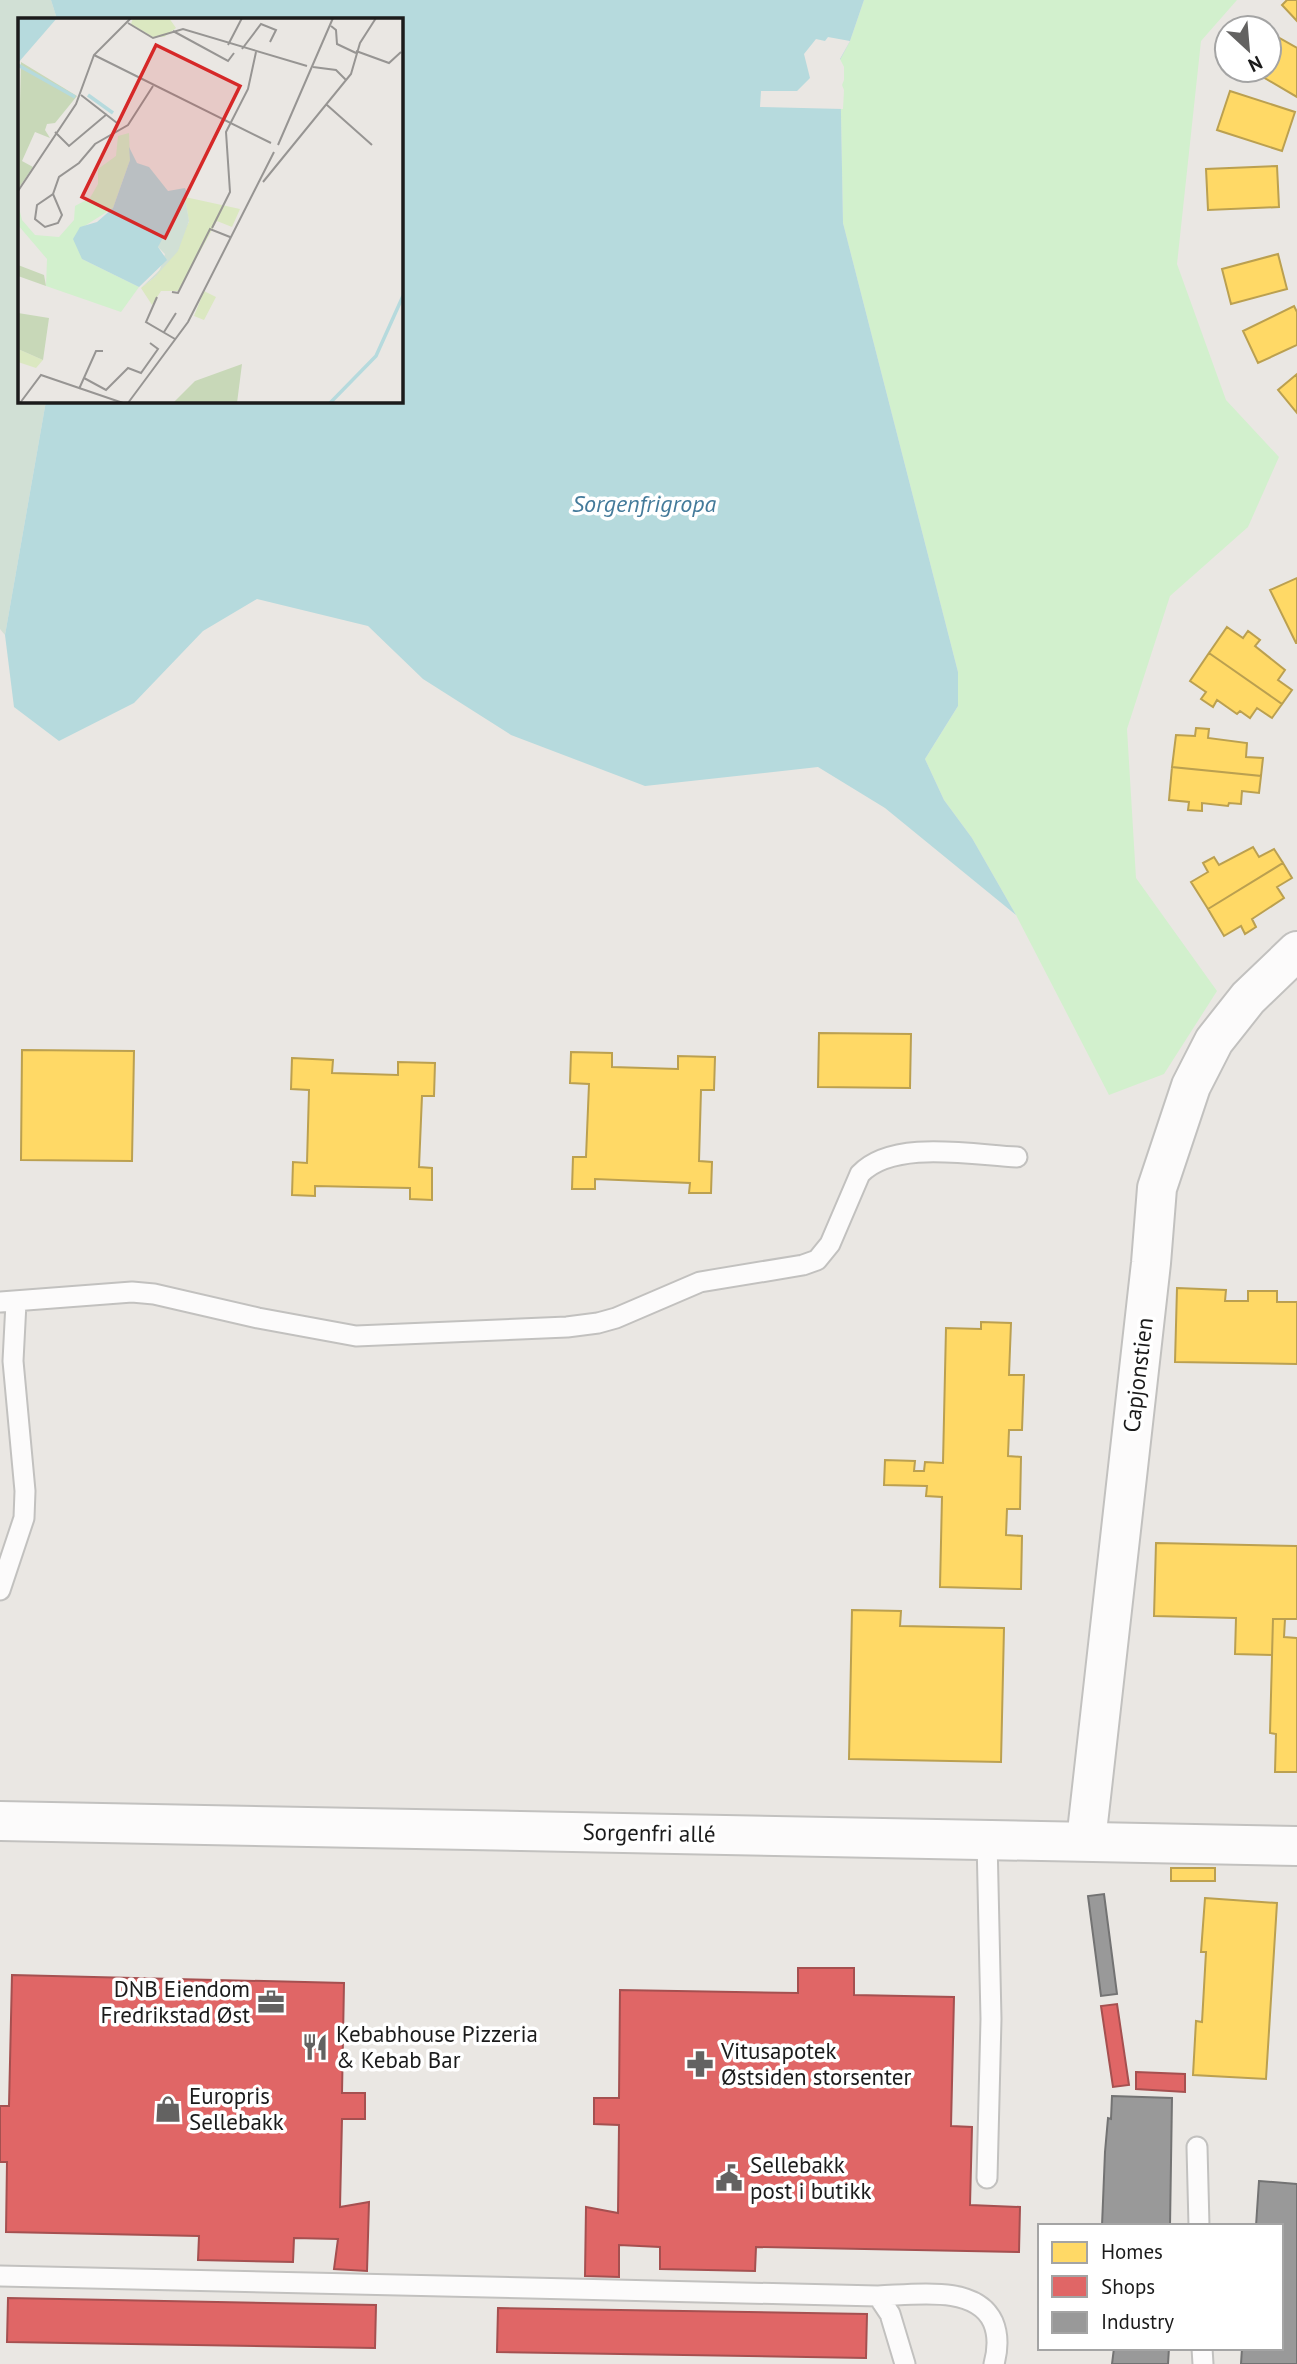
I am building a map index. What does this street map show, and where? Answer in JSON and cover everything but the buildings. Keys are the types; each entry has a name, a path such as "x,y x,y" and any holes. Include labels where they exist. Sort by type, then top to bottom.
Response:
{"street":[{"name":"Capjonstien","path":"1086,1841 1150,1276 1157,1188 1191,1086 1214,1041 1248,998 1297,951"},
{"name":"Sorgenfri allé","path":"0,1821 1297,1846"}],"lane":[{"path":"0,1590 23,1518 25,1491 8,1303 143,1293 356,1336 598,1323 617,1318 700,1282 803,1265 817,1260 830,1244 860,1174 881,1159 925,1152 1017,1157"},
{"path":"987,1840 990,2019 987,2178"},
{"path":"1197,2147 1199,2224"},
{"path":"0,2276 958,2296 975,2300 988,2312 998,2335 998,2352 994,2364"},
{"path":"878,2296 890,2314 898,2334 905,2364"}],"shaded area":[{"path":"0,0 51,0 57,18 18,18 18,402 46,402 5,635 0,629"}],"green space":[{"path":"864,0 1237,0 1225,14 1213,14 1213,27 1201,41 1177,264 1226,400 1279,457 1248,527 1170,596 1127,729 1136,878 1217,991 1164,1074 1109,1095 1016,915 972,838 944,800 925,759 958,706 958,672 843,223 840,60 850,41"}],"water":[{"name":"Sorgenfrigropa","path":"51,0 864,0 850,41 840,60 843,223 958,672 958,706 925,759 944,800 972,838 1016,915 885,808 818,767 645,786 511,735 423,679 368,626 257,599 203,631 134,703 59,741 14,707 5,635 46,402 402,402 402,18 57,18"}],"pier":[{"path":"828,37 850,41 840,59 844,67 843,109 760,107 761,91 797,91 810,78 804,54 816,39 825,41"}],"place":[{"name":"DNB Eiendom Fredrikstad Øst","path":"271,2002"},
{"name":"Kebabhouse Pizzeria & Kebab Bar","path":"315,2047"},
{"name":"Vitusapotek Østsiden storsenter","path":"700,2064"},
{"name":"Europris Sellebakk","path":"168,2109"},
{"name":"Sellebakk post i butikk","path":"729,2178"}]}
